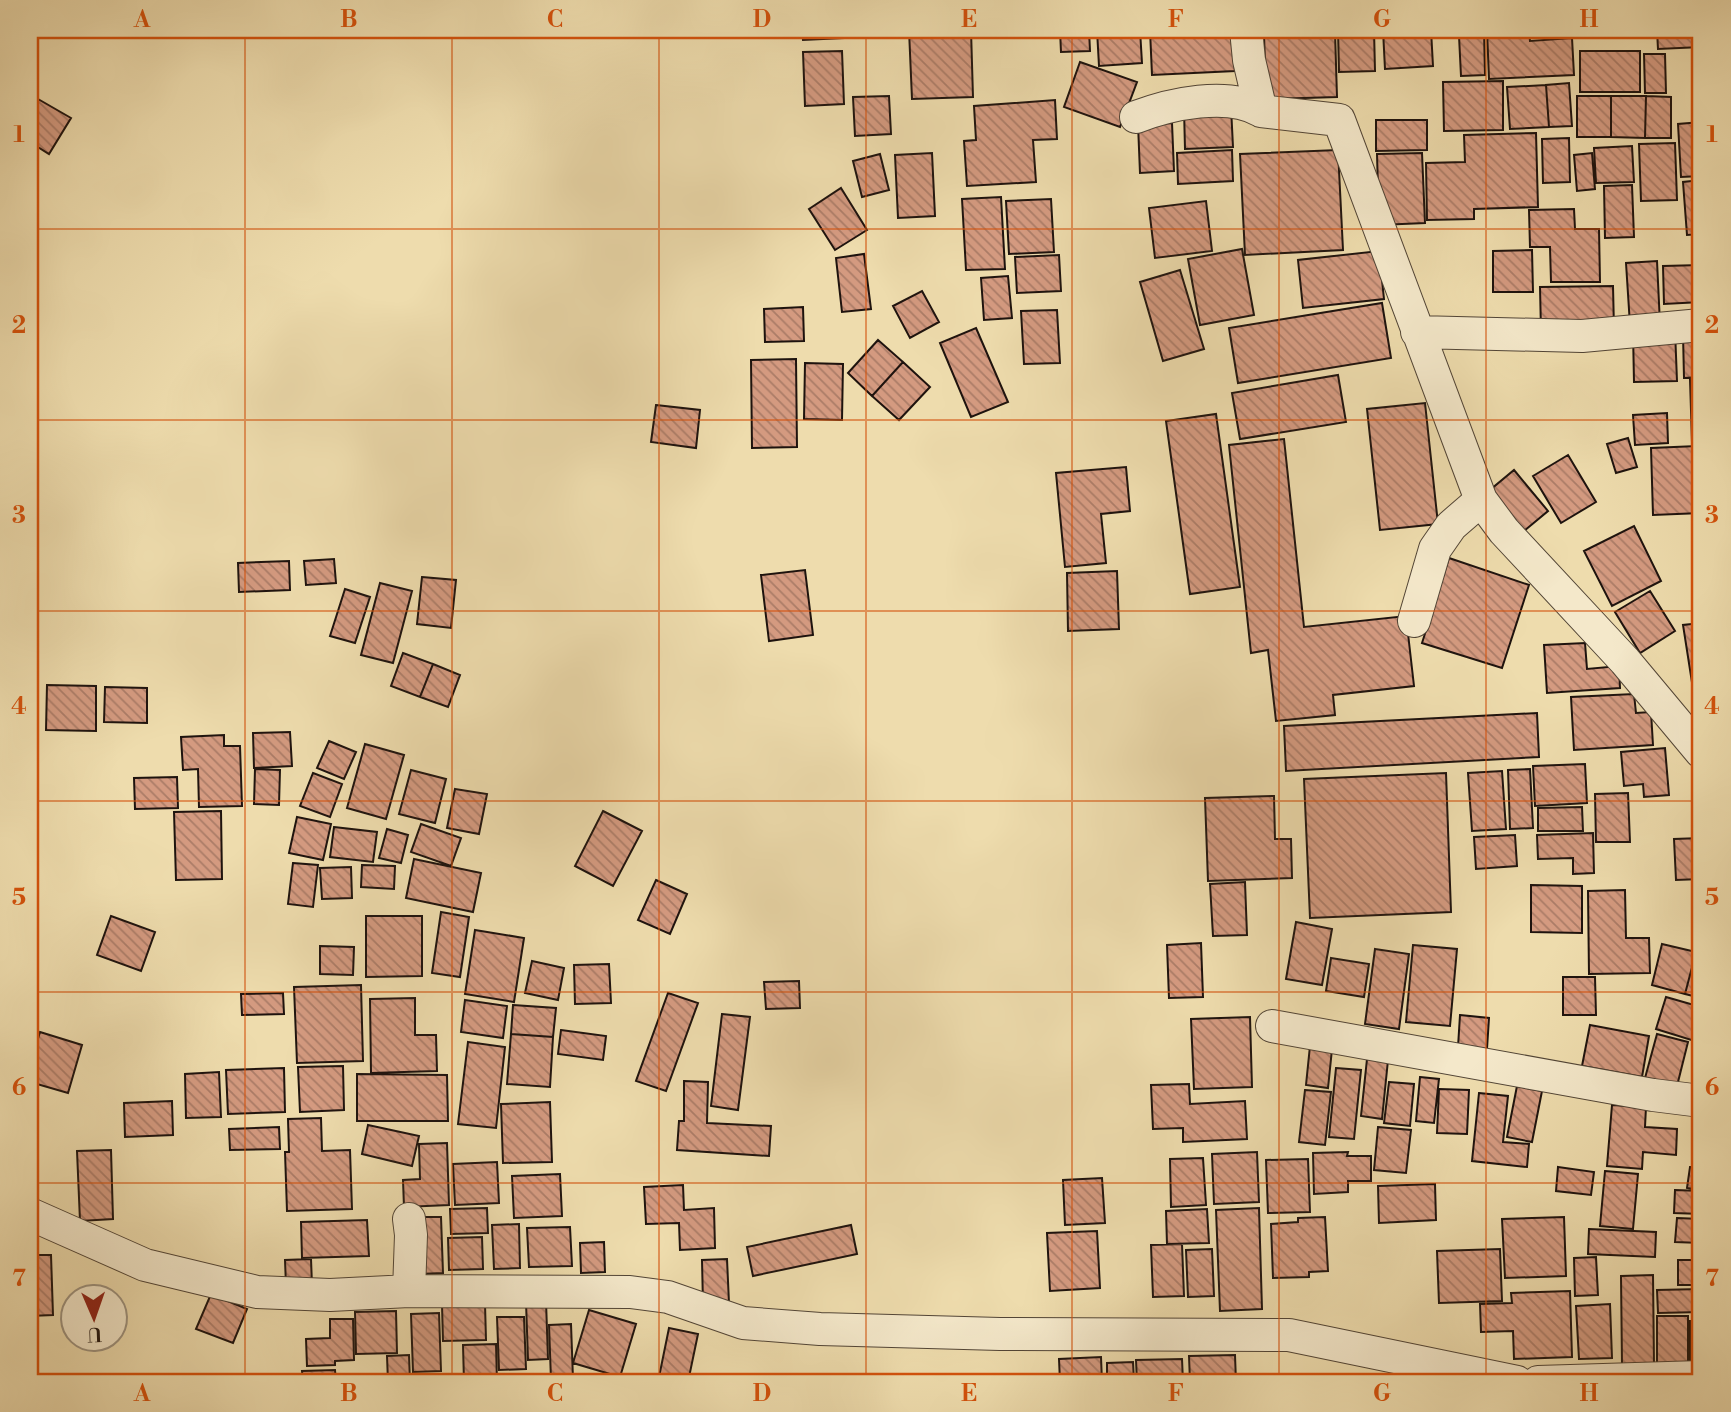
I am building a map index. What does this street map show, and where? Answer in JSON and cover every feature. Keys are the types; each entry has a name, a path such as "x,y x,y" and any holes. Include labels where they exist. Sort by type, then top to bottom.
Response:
{"street":[{"path":"1246,30 1249,60 1261,111"},
{"path":"1136,117 1164,107 1202,102 1243,102 1261,111 1339,120 1480,500 1504,531 1625,661 1701,752"},
{"path":"1417,332 1582,336 1701,325"},
{"path":"1414,621 1436,549 1451,526 1480,500"},
{"path":"1272,1026 1653,1095 1701,1101"},
{"path":"30,1214 145,1265 257,1292 330,1295 409,1291 630,1292 668,1297 743,1323 820,1329 1013,1334 1289,1335 1517,1382"},
{"path":"409,1219 409,1291"},
{"path":"1538,1382 1701,1377"}],"building":[{"path":"802,30 886,30 886,36 803,40"},
{"path":"909,30 971,30 973,97 912,99"},
{"path":"1060,30 1089,30 1090,51 1061,52"},
{"path":"1097,30 1140,30 1142,63 1099,66"},
{"path":"1150,30 1233,30 1235,71 1152,75"},
{"path":"1338,30 1374,30 1375,71 1339,72"},
{"path":"1383,30 1431,30 1433,66 1385,69"},
{"path":"1438,30 1484,30 1485,75 1461,76 1459,36 1438,37"},
{"path":"1487,30 1529,30 1530,41 1572,38 1574,75 1489,79"},
{"path":"1657,30 1701,30 1701,47 1658,49"},
{"path":"1335,32 1337,97 1266,99 1264,34"},
{"path":"842,51 844,104 805,106 803,52"},
{"path":"1580,51 1640,51 1640,92 1580,92"},
{"path":"1644,54 1665,54 1666,93 1645,93"},
{"path":"1080,62 1137,82 1120,127 1064,107"},
{"path":"1503,81 1503,130 1444,131 1443,82"},
{"path":"1569,83 1572,126 1549,127 1546,85"},
{"path":"1546,85 1549,127 1510,129 1507,87"},
{"path":"889,96 891,134 855,136 853,97"},
{"path":"1577,96 1611,96 1611,137 1577,137"},
{"path":"1611,96 1646,96 1645,138 1611,137"},
{"path":"1646,96 1671,97 1671,138 1645,138"},
{"path":"38,99 71,118 49,154 30,142 30,114"},
{"path":"1055,100 1057,139 1033,140 1036,182 967,186 964,141 976,140 974,106"},
{"path":"1231,107 1233,147 1185,149 1184,109"},
{"path":"1376,120 1427,120 1427,150 1376,151"},
{"path":"1701,122 1701,176 1681,177 1678,124"},
{"path":"1172,123 1174,171 1140,173 1138,124"},
{"path":"1536,133 1538,207 1474,209 1474,219 1427,220 1426,163 1465,162 1464,135"},
{"path":"1569,138 1570,182 1543,183 1542,139"},
{"path":"1675,143 1677,200 1641,201 1639,144"},
{"path":"1632,146 1634,182 1596,183 1594,148"},
{"path":"1232,150 1233,181 1178,184 1177,153"},
{"path":"1338,150 1343,250 1245,255 1240,154"},
{"path":"932,153 935,216 898,218 895,155"},
{"path":"1422,153 1425,223 1379,225 1377,154"},
{"path":"1592,153 1595,189 1577,191 1574,155"},
{"path":"880,154 889,190 862,197 853,161"},
{"path":"1701,180 1701,234 1687,235 1683,182"},
{"path":"1632,185 1634,237 1605,238 1604,186"},
{"path":"841,188 867,230 835,250 809,209"},
{"path":"1001,197 1005,269 966,270 962,199"},
{"path":"1051,199 1054,252 1009,254 1006,201"},
{"path":"1206,201 1212,251 1155,258 1149,208"},
{"path":"1574,209 1575,229 1599,229 1600,282 1551,282 1550,247 1530,247 1529,210"},
{"path":"1242,249 1254,315 1200,325 1188,259"},
{"path":"1532,250 1533,292 1493,292 1493,251"},
{"path":"1379,251 1384,299 1303,308 1298,260"},
{"path":"864,254 871,309 842,312 836,258"},
{"path":"1059,255 1061,291 1017,293 1015,257"},
{"path":"1657,261 1660,324 1630,325 1626,263"},
{"path":"1701,265 1701,302 1664,304 1663,266"},
{"path":"1180,270 1204,349 1163,361 1140,282"},
{"path":"1008,276 1012,318 984,320 981,278"},
{"path":"1613,286 1614,329 1541,331 1540,287"},
{"path":"922,291 939,322 910,338 893,306"},
{"path":"1382,303 1391,358 1238,383 1229,328"},
{"path":"803,307 804,341 765,342 764,309"},
{"path":"1057,310 1060,363 1024,364 1021,311"},
{"path":"976,328 1008,402 971,417 940,343"},
{"path":"1675,330 1677,381 1634,382 1633,332"},
{"path":"1701,333 1701,377 1684,378 1683,334"},
{"path":"878,340 903,362 872,396 848,373"},
{"path":"796,359 797,447 752,448 751,360"},
{"path":"903,362 930,387 899,420 872,396"},
{"path":"805,363 843,364 842,420 804,419"},
{"path":"1338,375 1346,422 1240,439 1232,393"},
{"path":"1690,379 1701,379 1701,442 1692,442"},
{"path":"1425,403 1438,524 1380,530 1367,409"},
{"path":"656,405 700,410 696,448 651,442"},
{"path":"1667,413 1668,443 1635,445 1633,415"},
{"path":"1216,414 1240,587 1190,594 1166,421"},
{"path":"1628,438 1637,467 1616,473 1607,444"},
{"path":"1284,439 1304,627 1406,616 1414,686 1333,695 1335,715 1276,721 1268,650 1251,653 1229,445"},
{"path":"1697,446 1698,477 1701,477 1701,513 1653,515 1651,448"},
{"path":"1568,455 1596,502 1561,523 1533,476"},
{"path":"1126,467 1130,511 1101,514 1106,563 1065,567 1056,473"},
{"path":"1514,470 1548,511 1524,531 1490,490"},
{"path":"1634,526 1661,581 1612,606 1584,551"},
{"path":"1449,558 1529,585 1502,668 1422,643"},
{"path":"334,559 336,583 306,585 304,561"},
{"path":"289,561 290,590 239,592 238,563"},
{"path":"805,570 813,635 769,641 761,575"},
{"path":"1117,571 1119,629 1068,631 1067,573"},
{"path":"422,577 456,580 451,628 417,624"},
{"path":"380,583 412,591 393,663 361,655"},
{"path":"345,589 370,597 355,643 330,636"},
{"path":"1650,591 1675,631 1640,653 1615,612"},
{"path":"1701,623 1701,707 1696,708 1683,625"},
{"path":"1585,643 1587,669 1619,666 1620,688 1547,693 1544,645"},
{"path":"403,653 433,664 420,697 391,686"},
{"path":"433,664 460,675 448,707 420,697"},
{"path":"47,685 96,686 96,731 46,730"},
{"path":"105,687 147,688 147,723 104,722"},
{"path":"1634,694 1636,713 1651,712 1653,745 1574,750 1571,697"},
{"path":"1537,713 1539,757 1286,771 1284,726"},
{"path":"290,732 292,766 254,768 253,733"},
{"path":"224,735 224,746 240,746 242,806 199,807 198,769 183,770 181,737"},
{"path":"329,741 356,752 344,779 317,768"},
{"path":"365,744 404,755 386,819 347,808"},
{"path":"1665,748 1669,795 1644,797 1643,784 1624,786 1621,752"},
{"path":"1585,764 1587,803 1535,806 1533,766"},
{"path":"255,769 280,770 279,805 254,804"},
{"path":"1530,769 1533,828 1510,829 1508,770"},
{"path":"411,770 446,779 435,823 399,814"},
{"path":"1502,771 1506,829 1472,831 1468,773"},
{"path":"313,773 342,784 330,817 300,806"},
{"path":"1446,773 1451,912 1310,918 1304,779"},
{"path":"177,777 178,808 135,809 134,778"},
{"path":"455,789 487,794 479,834 447,828"},
{"path":"1628,793 1630,842 1596,842 1595,794"},
{"path":"1274,796 1275,839 1291,839 1292,878 1208,881 1205,798"},
{"path":"1582,807 1583,831 1538,831 1538,808"},
{"path":"221,811 222,879 176,880 174,812"},
{"path":"603,811 642,831 613,886 575,866"},
{"path":"297,817 331,824 323,860 289,853"},
{"path":"421,824 461,838 451,866 411,852"},
{"path":"334,827 377,832 373,862 330,857"},
{"path":"387,829 408,835 401,863 379,858"},
{"path":"1593,833 1594,873 1573,874 1573,858 1538,859 1537,835"},
{"path":"1515,835 1517,866 1476,869 1474,837"},
{"path":"1701,838 1701,879 1676,880 1674,839"},
{"path":"414,859 481,873 473,912 406,898"},
{"path":"293,863 318,865 313,907 288,904"},
{"path":"362,865 395,866 394,889 361,887"},
{"path":"351,867 352,898 322,899 320,868"},
{"path":"656,880 687,894 670,934 638,920"},
{"path":"1245,882 1247,935 1213,936 1210,884"},
{"path":"1531,885 1582,886 1582,933 1531,932"},
{"path":"1625,890 1626,938 1649,938 1650,973 1589,974 1588,891"},
{"path":"441,912 469,917 460,977 432,973"},
{"path":"111,916 155,932 141,971 97,955"},
{"path":"366,916 422,916 422,976 366,977"},
{"path":"1296,922 1332,929 1322,985 1286,979"},
{"path":"475,930 524,938 514,1002 465,994"},
{"path":"1201,943 1203,997 1169,998 1167,945"},
{"path":"1662,944 1696,952 1685,994 1652,985"},
{"path":"1413,945 1457,949 1450,1026 1406,1022"},
{"path":"320,946 354,947 353,975 320,974"},
{"path":"1375,949 1409,954 1399,1029 1365,1024"},
{"path":"1696,952 1701,954 1701,998 1685,994"},
{"path":"1331,958 1369,964 1364,997 1326,991"},
{"path":"532,961 564,968 558,1000 525,993"},
{"path":"609,964 611,1003 575,1004 574,965"},
{"path":"1563,977 1595,977 1596,1015 1563,1015"},
{"path":"799,981 800,1008 766,1009 764,982"},
{"path":"361,985 363,1061 297,1063 294,987"},
{"path":"283,993 284,1014 242,1015 241,994"},
{"path":"668,993 698,1003 666,1091 636,1081"},
{"path":"1666,997 1701,1007 1701,1043 1656,1029"},
{"path":"415,998 415,1035 436,1035 437,1071 371,1073 370,999"},
{"path":"465,1000 507,1006 503,1038 461,1032"},
{"path":"513,1005 556,1008 553,1037 511,1034"},
{"path":"722,1014 750,1017 738,1110 711,1106"},
{"path":"1460,1015 1489,1018 1487,1049 1458,1047"},
{"path":"1250,1017 1252,1087 1194,1089 1191,1019"},
{"path":"1590,1025 1649,1036 1642,1077 1582,1066"},
{"path":"561,1030 606,1036 603,1060 558,1054"},
{"path":"40,1032 82,1045 68,1093 30,1082 30,1065"},
{"path":"511,1034 553,1037 550,1087 507,1084"},
{"path":"1657,1034 1688,1042 1677,1086 1645,1078"},
{"path":"468,1042 505,1047 496,1128 458,1124"},
{"path":"1310,1046 1332,1049 1328,1088 1306,1085"},
{"path":"1367,1059 1388,1060 1382,1119 1361,1116"},
{"path":"343,1066 344,1110 300,1112 298,1067"},
{"path":"284,1068 285,1112 228,1114 226,1070"},
{"path":"1336,1068 1361,1070 1354,1139 1329,1137"},
{"path":"219,1072 221,1117 186,1118 185,1074"},
{"path":"357,1074 447,1075 448,1121 357,1121"},
{"path":"1420,1077 1439,1079 1434,1123 1416,1121"},
{"path":"684,1081 708,1082 707,1123 771,1126 769,1156 677,1150 679,1121 684,1121"},
{"path":"1389,1082 1414,1084 1410,1126 1384,1123"},
{"path":"1189,1084 1190,1104 1245,1101 1247,1139 1183,1142 1183,1128 1153,1129 1151,1085"},
{"path":"1517,1086 1542,1091 1532,1142 1507,1137"},
{"path":"1439,1089 1469,1090 1467,1134 1437,1133"},
{"path":"1305,1090 1331,1092 1325,1145 1299,1142"},
{"path":"1479,1093 1508,1096 1503,1142 1529,1144 1527,1167 1472,1161"},
{"path":"172,1101 173,1135 125,1137 124,1103"},
{"path":"550,1102 552,1162 503,1163 501,1104"},
{"path":"1612,1105 1646,1107 1645,1127 1677,1129 1676,1155 1643,1152 1642,1169 1607,1166"},
{"path":"321,1118 322,1151 350,1150 352,1209 287,1211 285,1152 289,1152 288,1119"},
{"path":"368,1125 419,1136 412,1166 362,1154"},
{"path":"279,1127 280,1149 230,1150 229,1129"},
{"path":"1378,1127 1411,1130 1406,1173 1374,1170"},
{"path":"447,1143 449,1205 404,1207 403,1180 420,1179 419,1144"},
{"path":"111,1150 113,1219 80,1221 77,1151"},
{"path":"1257,1152 1259,1202 1214,1204 1212,1154"},
{"path":"1348,1152 1347,1156 1371,1156 1371,1181 1348,1181 1348,1192 1314,1194 1313,1153"},
{"path":"1203,1158 1206,1205 1171,1207 1170,1159"},
{"path":"1308,1159 1310,1212 1268,1213 1266,1160"},
{"path":"497,1162 499,1203 455,1205 453,1164"},
{"path":"1558,1167 1594,1172 1591,1195 1556,1191"},
{"path":"1690,1167 1701,1168 1701,1190 1687,1188"},
{"path":"1605,1171 1638,1174 1633,1229 1600,1226"},
{"path":"560,1174 562,1216 514,1218 512,1176"},
{"path":"1102,1178 1105,1223 1065,1225 1063,1180"},
{"path":"1435,1184 1436,1220 1379,1223 1378,1186"},
{"path":"683,1185 684,1210 714,1208 715,1248 680,1250 679,1223 646,1224 644,1187"},
{"path":"1675,1190 1701,1191 1701,1214 1674,1213"},
{"path":"487,1208 488,1233 451,1234 450,1209"},
{"path":"1259,1208 1262,1309 1220,1311 1216,1210"},
{"path":"1207,1209 1209,1243 1167,1244 1166,1211"},
{"path":"417,1217 441,1217 443,1273 419,1274"},
{"path":"1325,1217 1328,1271 1309,1272 1309,1277 1273,1278 1271,1224 1298,1222 1298,1218"},
{"path":"1564,1217 1566,1276 1505,1278 1502,1219"},
{"path":"1677,1218 1701,1219 1701,1243 1675,1242"},
{"path":"367,1220 369,1256 302,1258 301,1222"},
{"path":"519,1224 520,1268 494,1269 492,1225"},
{"path":"851,1225 857,1254 753,1276 747,1247"},
{"path":"570,1227 572,1266 529,1267 527,1228"},
{"path":"1589,1229 1656,1232 1655,1257 1588,1254"},
{"path":"1097,1231 1100,1288 1050,1291 1047,1233"},
{"path":"482,1237 483,1269 449,1270 448,1238"},
{"path":"604,1242 605,1272 581,1273 580,1243"},
{"path":"1182,1244 1184,1296 1153,1297 1151,1245"},
{"path":"1212,1249 1214,1296 1188,1297 1186,1250"},
{"path":"1500,1249 1502,1301 1439,1303 1437,1251"},
{"path":"30,1255 51,1255 53,1315 30,1316"},
{"path":"1596,1257 1598,1295 1575,1296 1574,1258"},
{"path":"311,1259 312,1285 286,1286 285,1260"},
{"path":"727,1259 729,1303 703,1304 702,1260"},
{"path":"1678,1260 1701,1260 1701,1285 1678,1285"},
{"path":"1653,1275 1654,1364 1622,1364 1621,1276"},
{"path":"1701,1289 1701,1312 1658,1313 1657,1290"},
{"path":"1570,1291 1572,1357 1514,1359 1513,1331 1481,1332 1480,1304 1512,1303 1511,1293"},
{"path":"211,1294 247,1309 233,1343 196,1329"},
{"path":"546,1301 548,1359 528,1360 526,1302"},
{"path":"485,1304 486,1340 443,1341 442,1305"},
{"path":"1610,1304 1612,1358 1579,1359 1576,1306"},
{"path":"589,1310 636,1324 620,1377 573,1363"},
{"path":"396,1311 397,1353 356,1354 355,1312"},
{"path":"439,1313 441,1371 413,1372 411,1314"},
{"path":"1657,1316 1688,1316 1688,1368 1657,1368"},
{"path":"497,1317 524,1317 526,1369 499,1370"},
{"path":"330,1319 353,1319 354,1360 335,1361 335,1365 307,1366 306,1339 330,1338"},
{"path":"1690,1321 1701,1321 1701,1366 1690,1367"},
{"path":"571,1324 573,1379 551,1380 549,1325"},
{"path":"669,1328 698,1334 688,1382 658,1382"},
{"path":"496,1344 497,1382 464,1382 463,1345"},
{"path":"409,1355 410,1382 388,1382 387,1356"},
{"path":"1235,1355 1236,1382 1190,1382 1189,1356"},
{"path":"1101,1357 1102,1382 1060,1382 1059,1359"},
{"path":"1182,1359 1183,1382 1137,1382 1136,1360"},
{"path":"1133,1362 1134,1382 1107,1382 1107,1363"},
{"path":"335,1370 336,1382 303,1382 302,1371"}]}
